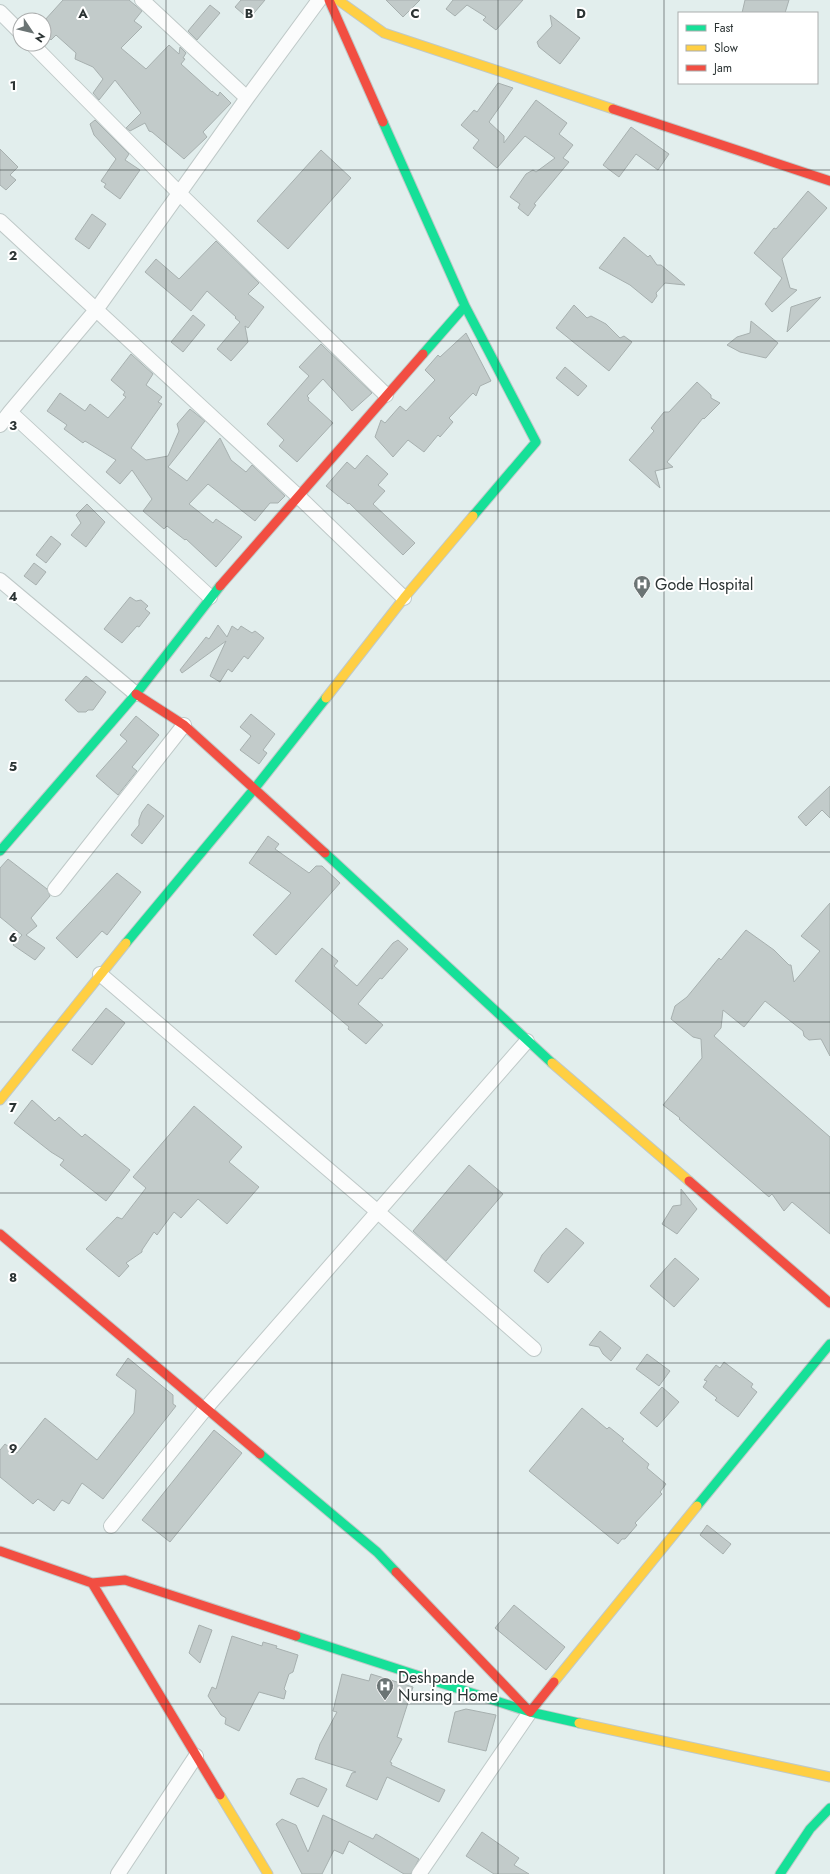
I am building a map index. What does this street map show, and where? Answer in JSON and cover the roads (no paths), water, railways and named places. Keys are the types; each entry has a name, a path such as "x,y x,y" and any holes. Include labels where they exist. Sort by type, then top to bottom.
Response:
{"main road":[{"path":"0,1100 100,974 255,788 404,598 536,442 465,306 329,0"},
{"path":"338,0 384,33 830,181"},
{"path":"0,851 136,694 210,598 465,306"},
{"path":"136,694 184,725 255,788 527,1041 830,1303"},
{"path":"0,1234 377,1552 530,1712"},
{"path":"530,1712 799,1380 830,1344"},
{"path":"0,1551 92,1583 125,1580 530,1712 830,1777"},
{"path":"92,1583 268,1874"},
{"path":"780,1874 810,1828 830,1808"}],"street":[{"path":"142,0 247,98"},
{"path":"0,425 96,310 179,192 319,0"},
{"path":"0,12 12,24"},
{"path":"40,52 179,192 386,395"},
{"path":"0,221 299,497 404,598"},
{"path":"10,412 210,598"},
{"path":"0,580 136,694"},
{"path":"55,889 184,725"},
{"path":"100,974 378,1212 534,1349"},
{"path":"111,1526 206,1408 527,1041"},
{"path":"419,1874 530,1712"},
{"path":"118,1874 196,1756"}],"place":[{"name":"Gode Hospital","path":"642,599"},
{"name":"Deshpande Nursing Home","path":"385,1701"}]}
